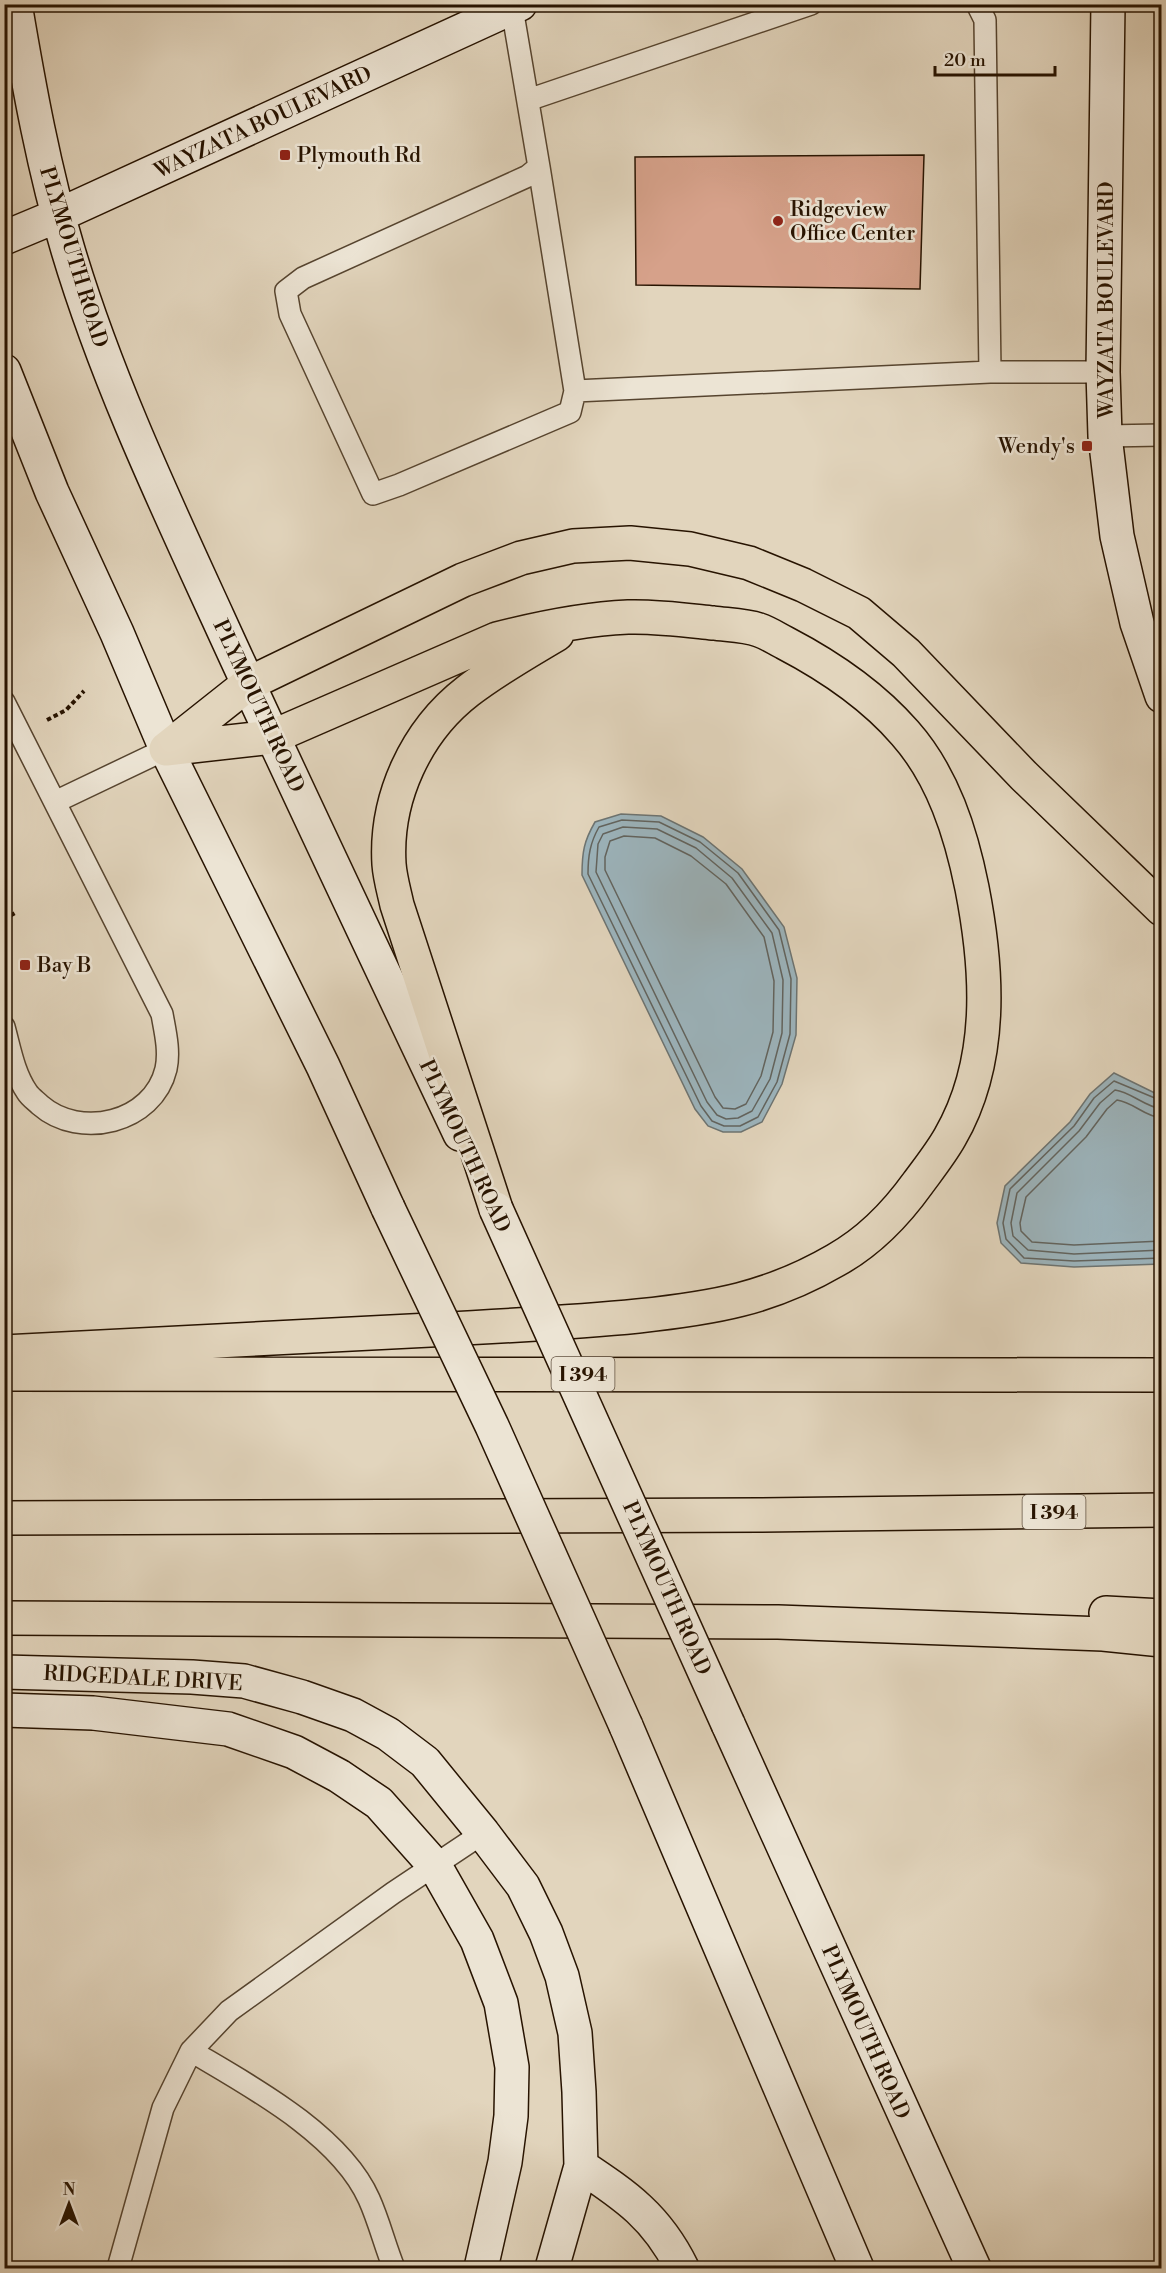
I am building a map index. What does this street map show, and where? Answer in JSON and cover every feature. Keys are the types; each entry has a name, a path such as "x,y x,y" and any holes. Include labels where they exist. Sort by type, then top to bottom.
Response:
{"highway":[{"path":"166,749 248,684 463,580 521,558 573,546 630,543 690,549 749,563 803,585 859,613 906,652 1024,776 1161,909"},
{"path":"4,1352 576,1321 709,1308 757,1296 798,1280 838,1259 879,1231 907,1199 952,1134 972,1086 985,1005 985,969 965,850 954,817 936,780 908,735 868,696 817,660 757,629 686,620 629,617 576,622 497,639 272,737 166,749"},
{"path":"496,1209 397,905 389,866 389,834 397,798 408,766 426,732 467,692 576,622"},
{"name":"I 394","path":"4,1374 1161,1376"},
{"name":"I 394","path":"4,1518 759,1515 1161,1510"},
{"path":"778,1622 1009,1613 1101,1613 1161,1616"},
{"path":"4,1618 778,1622 1103,1634 1161,1640"}],"main road":[{"name":"PLYMOUTH ROAD","path":"15,4 28,80 59,215 68,249 105,358 174,520 272,737 496,1209 974,2268"},
{"name":"WAYZATA BOULEVARD","path":"1108,4 1103,372 1106,436 1117,536 1137,623 1161,696"},
{"name":"WAYZATA BOULEVARD","path":"4,238 516,6"},
{"path":"4,371 52,492 117,633 166,749 323,1066 492,1426 626,1726 857,2268"},
{"name":"RIDGEDALE DRIVE","path":"4,1672 192,1677 244,1681 352,1714 397,1741 425,1762 523,1886 546,1933 562,1976 574,2033 579,2092 581,2166 552,2268"},
{"name":"RIDGEDALE DRIVE","path":"4,1710 93,1713 173,1721 228,1729 294,1752 339,1776 378,1803 435,1866 477,1940 501,2003 512,2067 511,2116 505,2162 481,2268"},
{"path":"581,2166 627,2197 653,2222 682,2268"}],"lane":[{"path":"528,100 811,4"},
{"path":"977,4 985,20 990,372"},
{"path":"516,6 528,100 576,391 570,412 399,486 373,494 290,315 286,291 303,278 528,176 539,167"},
{"path":"576,391 990,372 1103,372"},
{"path":"1106,436 1161,435"},
{"path":"4,702 162,1014 167,1043 166,1068 156,1092 137,1110 106,1123 80,1124 50,1114 28,1094 15,1068 4,1027"},
{"path":"56,802 166,749"},
{"path":"118,2268 163,2108 190,2050 229,2011 393,1893 483,1833"},
{"path":"190,2050 283,2106 344,2160 369,2198 393,2268"}],"path":[{"path":"4,919 17,912"}],"water":[{"path":"621,814 661,816 703,837 742,869 784,927 797,978 796,1035 782,1084 762,1122 741,1132 723,1132 708,1126 695,1109 582,875 584,847 595,822"},
{"path":"1114,1073 1161,1096 1161,1264 1074,1267 1021,1263 1001,1243 997,1223 1005,1186 1070,1122 1090,1094"}],"building":[{"name":"Ridgeview Office Center","path":"924,155 920,289 636,285 635,157"}],"place":[{"name":"Plymouth Rd","path":"285,155"},
{"name":"Ridgeview Office Center","path":"778,221"},
{"name":"Wendy's","path":"1087,446"},
{"name":"Bay B","path":"25,965"}]}
